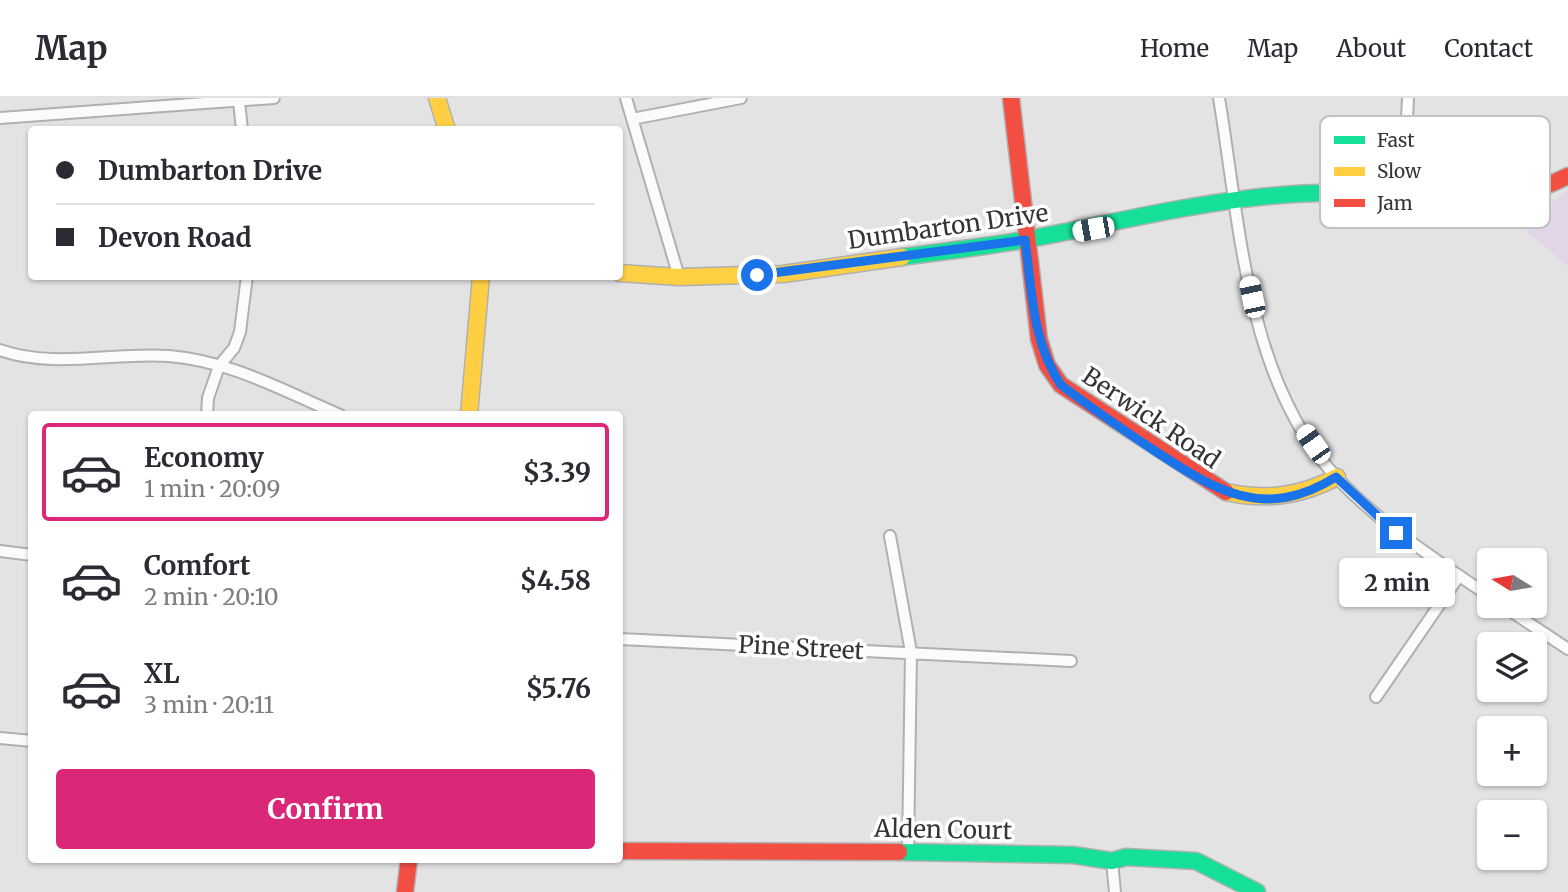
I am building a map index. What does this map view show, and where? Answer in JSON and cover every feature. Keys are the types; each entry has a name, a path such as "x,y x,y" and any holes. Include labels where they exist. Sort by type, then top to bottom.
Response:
{"street":[{"path":"0,118 274,98"},
{"path":"437,98 446,126"},
{"path":"626,98 679,277"},
{"path":"632,119 741,98"},
{"name":"Berwick Road","path":"1011,98 1025,240 1039,340 1047,365 1061,385 1192,475 1220,491 1247,498 1287,497 1314,491 1336,477"},
{"path":"1219,98 1253,302 1274,371 1301,427 1336,477 1396,533 1477,588"},
{"path":"1407,116 1408,98"},
{"path":"239,102 242,126"},
{"name":"Dumbarton Drive","path":"1550,185 1568,176"},
{"name":"Dumbarton Drive","path":"623,273 679,277 783,274 1025,240 1236,200 1297,192 1320,193"},
{"path":"207,411 208,398 219,366 234,348 240,332 246,280"},
{"path":"469,411 478,338 481,280"},
{"path":"0,350 30,358 172,356 219,366 285,388 332,411"},
{"path":"890,536 911,652 908,852"},
{"path":"0,551 28,554"},
{"path":"1376,697 1459,576"},
{"path":"1521,618 1568,649"},
{"name":"Pine Street","path":"623,639 1070,661"},
{"path":"0,738 28,741"},
{"name":"Alden Court","path":"623,851 1073,855 1112,861 1138,857 1196,862 1257,892"},
{"path":"1112,861 1115,892"},
{"path":"405,892 409,863"}],"shaded area":[{"path":"1568,191 1568,266 1526,228 1550,228 1550,204"}],"traffic: fast":[{"path":"902,257 1013,242 1219,202 1320,193"},
{"path":"899,852 1073,855 1112,861 1126,857 1196,861 1257,892"}],"traffic: slow":[{"path":"437,98 446,126"},
{"path":"623,273 679,277 783,274 902,257"},
{"path":"469,411 481,280"},
{"path":"1226,492 1255,496 1283,495 1310,489 1337,477"}],"traffic: jam":[{"path":"1011,98 1039,339 1047,365 1061,385 1226,492"},
{"path":"1550,184 1568,176"},
{"path":"623,851 899,852"},
{"path":"405,892 409,863"}],"route":[{"path":"757,275 783,274 1025,240 1039,340 1047,365 1061,385 1084,403 1220,491 1247,498 1287,497 1314,491 1336,477 1396,533"}]}
